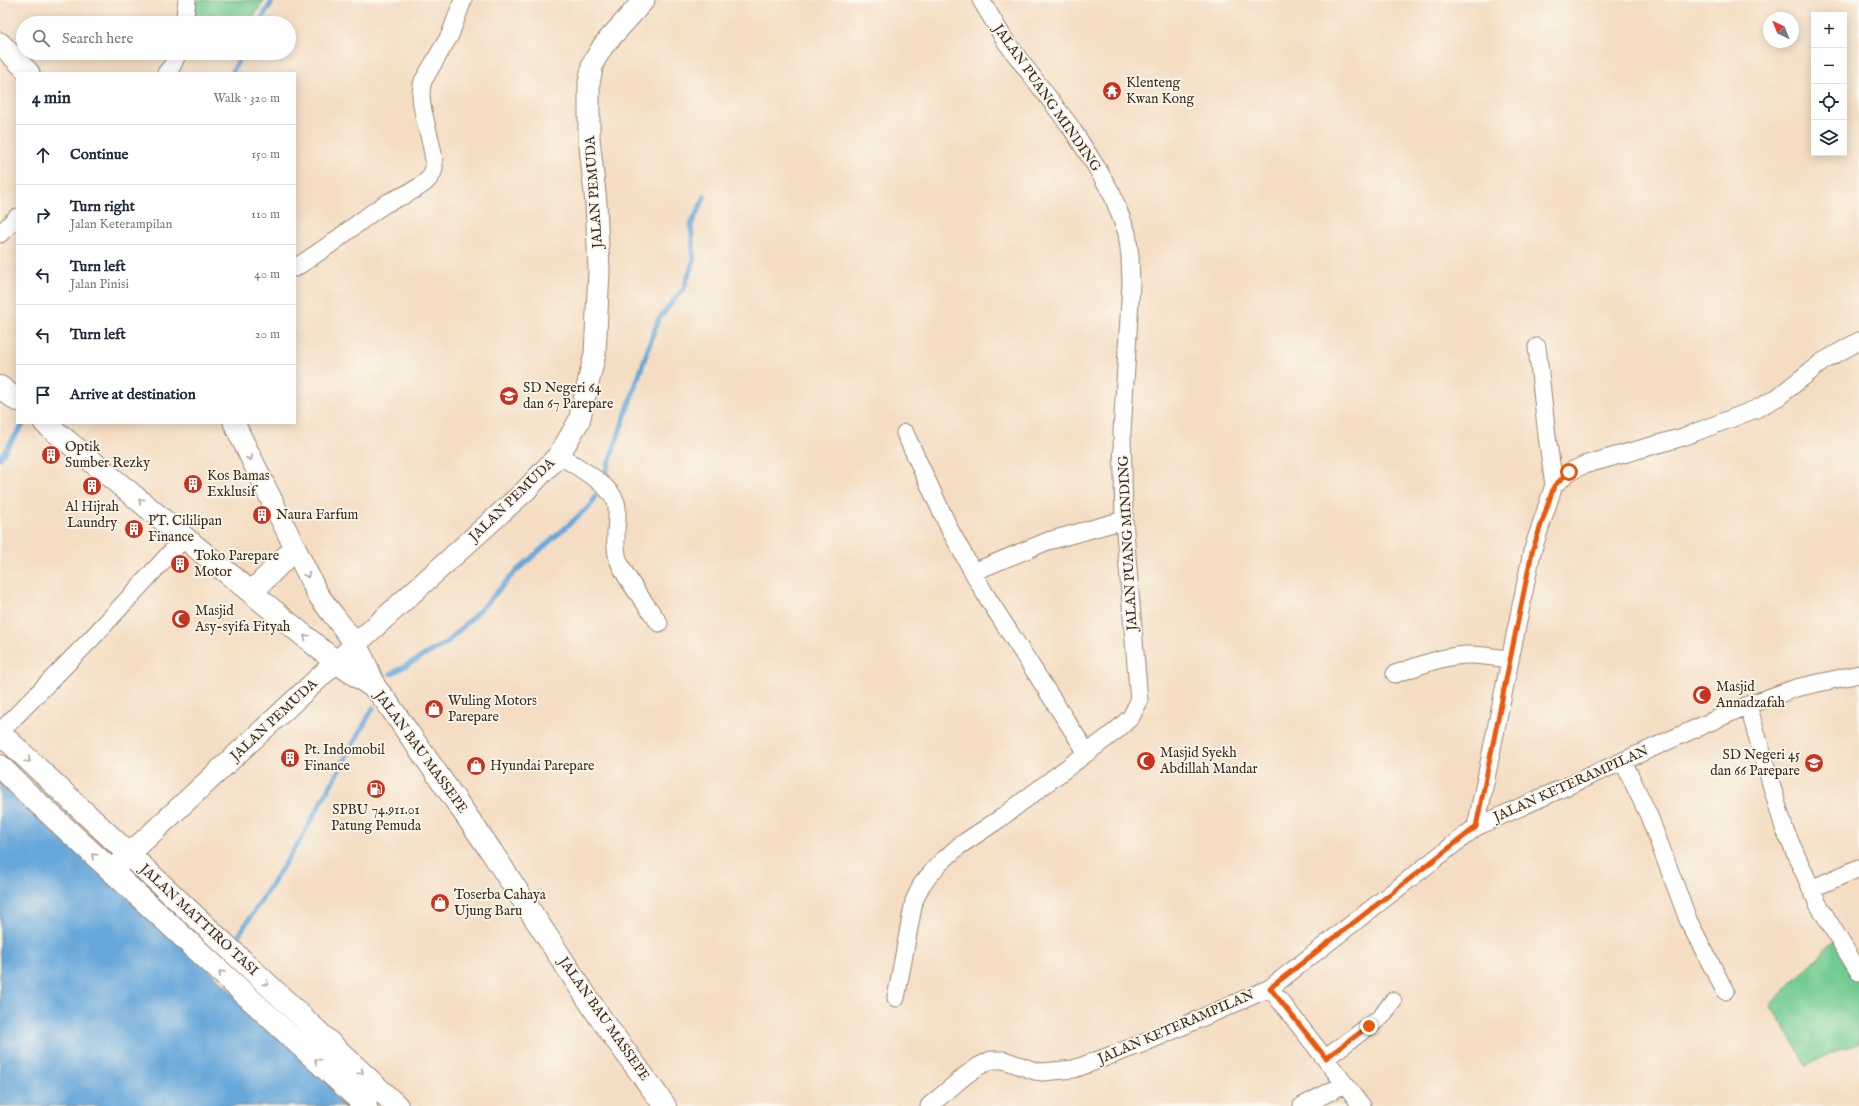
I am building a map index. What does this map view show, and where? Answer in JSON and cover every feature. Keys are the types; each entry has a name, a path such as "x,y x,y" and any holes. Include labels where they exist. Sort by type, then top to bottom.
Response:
{"main road":[{"path":"0,387 16,399"},
{"name":"JALAN BAU MASSEPE","path":"46,424 336,662 376,688 491,851 599,1016 665,1106"},
{"path":"252,592 295,548"},
{"name":"JALAN MATTIRO TASI","path":"0,733 397,1106"},
{"name":"JALAN MATTIRO TASI","path":"0,766 24,791 110,871 366,1106"}],"street":[{"path":"185,16 187,0"},
{"path":"296,267 373,212 413,191 432,175 434,168 431,142 421,96 421,88 423,81 450,35 463,0"},
{"name":"JALAN PEMUDA","path":"110,871 336,662 525,491 559,455 579,421 595,354 599,270 596,203 589,138 589,83 593,63 603,46 644,0"},
{"name":"JALAN PUANG MINDING","path":"896,998 914,901 926,879 938,865 959,846 998,820 1116,731 1131,717 1139,702 1124,520 1122,432 1131,284 1127,232 1112,194 1097,168 1070,126 1006,42 981,0"},
{"path":"0,43 16,60"},
{"path":"16,60 28,72"},
{"path":"167,72 175,60"},
{"path":"0,234 16,218"},
{"path":"1554,486 1569,472 1584,465 1683,436 1756,409 1778,397 1822,362 1859,341"},
{"path":"1476,827 1532,552 1554,486 1537,346"},
{"path":"234,424 317,593 356,644 376,688"},
{"path":"905,433 950,530 984,594 1087,753"},
{"path":"559,455 609,490 617,505 616,538 618,558 632,585 660,623"},
{"path":"973,572 1048,541 1124,520"},
{"path":"0,733 92,638 185,538"},
{"path":"1395,674 1437,660 1455,656 1470,655 1510,659"},
{"name":"JALAN KETERAMPILAN","path":"929,1106 966,1075 991,1060 1011,1061 1035,1071 1074,1069 1144,1043 1270,988 1476,827 1748,705 1796,688 1859,674"},
{"path":"1748,705 1784,828 1811,889 1859,972"},
{"path":"1623,761 1649,816 1689,922 1725,991"},
{"path":"1811,889 1859,868"},
{"path":"1270,988 1362,1106"},
{"path":"1326,1058 1381,1017 1393,1001"},
{"path":"1302,1106 1345,1084"}],"green space":[{"path":"194,0 264,0 254,16 193,16"},
{"path":"1835,940 1859,979 1859,1042 1806,1065 1770,1005"}],"water":[{"path":"0,773 353,1106 0,1106"}],"waterway":[{"path":"263,16 273,0"},
{"path":"232,72 238,60"},
{"path":"606,471 658,320 684,288 694,259 691,225 705,196"},
{"path":"0,458 23,424"},
{"path":"391,674 446,643 488,602 513,574 592,504 595,496"},
{"path":"237,938 302,837 373,708"}],"place":[{"name":"Klenteng Kwan Kong","path":"1112,91"},
{"name":"SD Negeri 64 dan 67 Parepare","path":"509,396"},
{"name":"Optik Sumber Rezky","path":"51,455"},
{"name":"Kos Bamas Exklusif","path":"193,484"},
{"name":"Al Hijrah Laundry","path":"92,486"},
{"name":"Naura Farfum","path":"262,515"},
{"name":"PT. Cililipan Finance","path":"134,529"},
{"name":"Toko Parepare Motor","path":"180,564"},
{"name":"Masjid Asy-syifa Fityah","path":"181,619"},
{"name":"Masjid Annadzafah","path":"1702,695"},
{"name":"Wuling Motors Parepare","path":"434,709"},
{"name":"Pt. Indomobil Finance","path":"290,758"},
{"name":"Masjid Syekh Abdillah Mandar","path":"1146,761"},
{"name":"SD Negeri 45 dan 66 Parepare","path":"1814,763"},
{"name":"Hyundai Parepare","path":"476,766"},
{"name":"SPBU 74.911.01 Patung Pemuda","path":"376,789"},
{"name":"Toserba Cahaya Ujung Baru","path":"440,903"}],"route":[{"path":"1369,1026 1326,1058 1270,988 1476,827 1532,552 1554,486 1569,472"}]}
